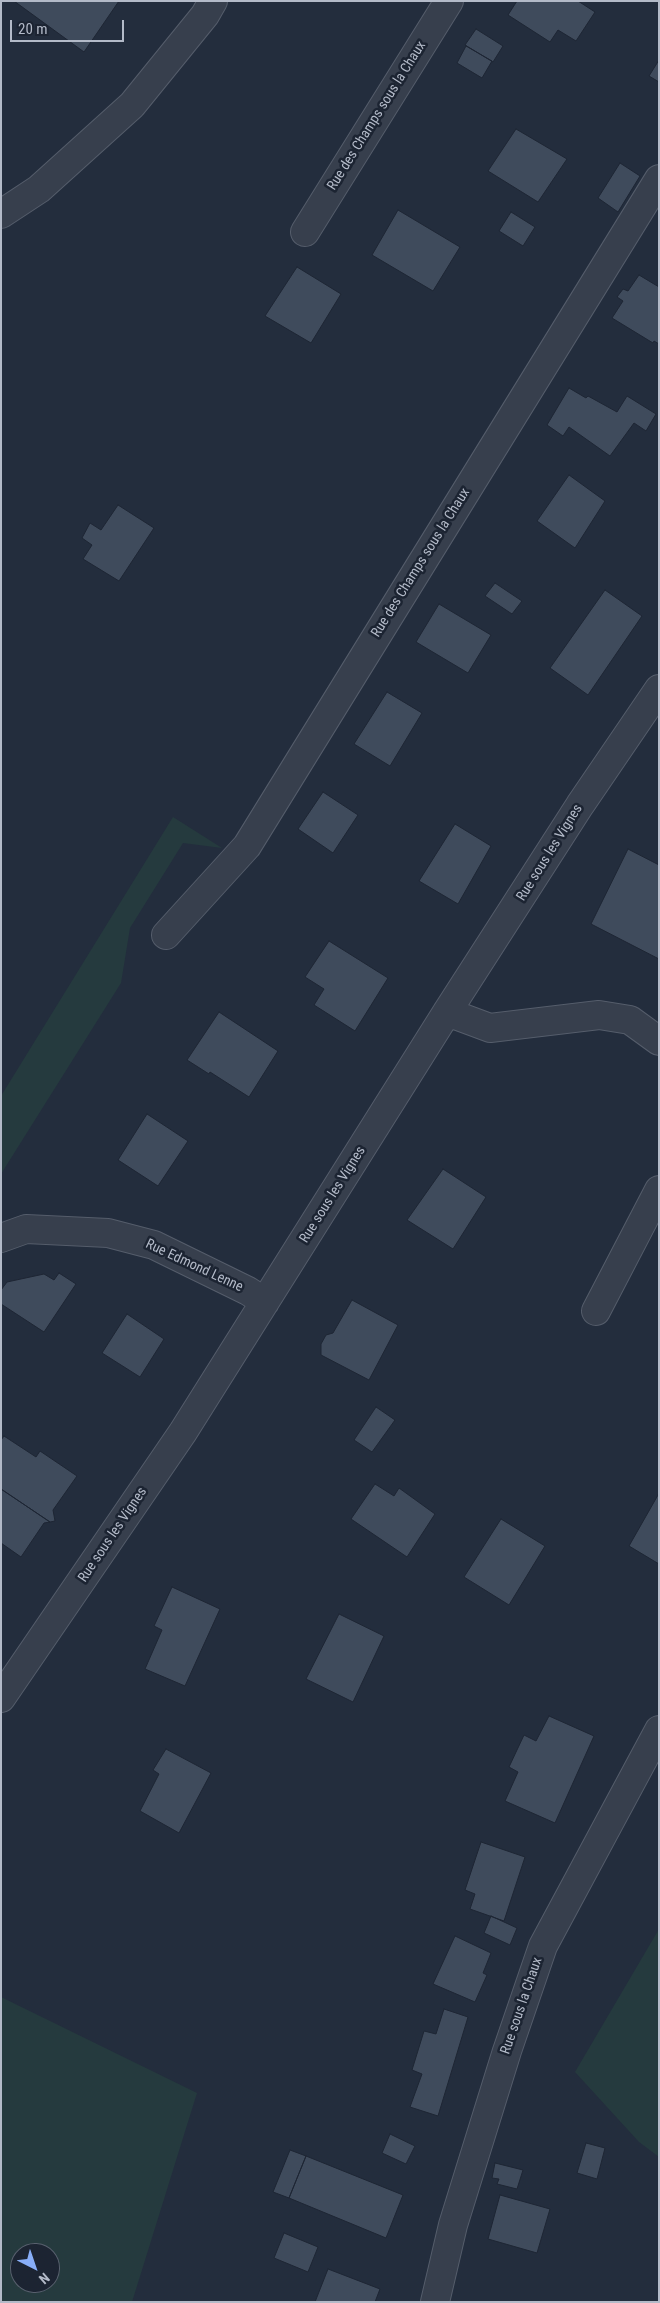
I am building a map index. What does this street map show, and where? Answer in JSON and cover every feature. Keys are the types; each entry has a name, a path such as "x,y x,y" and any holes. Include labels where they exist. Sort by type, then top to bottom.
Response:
{"street":[{"path":"1,214 39,189 132,105 205,15 213,1"},
{"name":"Rue des Champs sous la Chaux","path":"305,232 449,1"},
{"name":"Rue des Champs sous la Chaux","path":"166,935 246,846 659,179"},
{"name":"Rue sous les Vignes","path":"1,1698 183,1432 447,1012 486,955 580,805 659,689"},
{"path":"447,1012 490,1028 599,1015 630,1020 659,1041"},
{"path":"596,1311 659,1190"},
{"name":"Rue Edmond Lenne","path":"1,1238 26,1229 108,1233 154,1245 248,1291 265,1302"},
{"name":"Rue sous la Chaux","path":"435,2302 456,2216 507,2051 543,1946 659,1730"}],"green space":[{"path":"173,817 222,848 183,843 130,928 121,983 1,1174 1,1096"},
{"path":"659,1929 659,2157 639,2142 575,2072"},
{"path":"1,1997 197,2093 132,2302 1,2302"}],"building":[{"path":"14,1 119,1 84,52"},
{"path":"517,1 578,1 595,12 576,41 558,30 550,42 508,15"},
{"path":"476,29 503,46 493,62 465,45"},
{"path":"466,46 492,61 482,78 457,63"},
{"path":"659,60 659,82 649,76"},
{"path":"516,129 567,159 538,202 488,171"},
{"path":"620,163 640,176 618,212 598,198"},
{"path":"398,210 460,247 433,291 372,255"},
{"path":"511,212 535,227 523,246 499,231"},
{"path":"297,267 341,294 311,343 265,316"},
{"path":"639,275 659,287 659,344 654,341 653,343 612,318 623,301 617,297 623,289 628,291"},
{"path":"569,388 617,412 627,396 656,414 646,431 634,423 610,456 569,427 563,436 547,425"},
{"path":"569,475 605,501 575,548 537,521"},
{"path":"118,505 154,528 119,581 83,559 92,545 82,538 90,523 101,530"},
{"path":"495,583 522,601 512,614 485,596"},
{"path":"605,590 642,616 588,695 550,668"},
{"path":"439,604 491,635 468,673 416,642"},
{"path":"387,692 422,713 390,766 354,744"},
{"path":"323,792 358,815 333,853 298,829"},
{"path":"455,824 491,846 458,904 419,881"},
{"path":"628,849 659,865 659,959 591,924"},
{"path":"329,941 388,978 355,1031 314,1005 324,989 305,977"},
{"path":"219,1012 278,1051 249,1097 187,1060"},
{"path":"147,1114 188,1141 158,1186 118,1160"},
{"path":"443,1169 486,1197 453,1249 407,1220"},
{"path":"59,1273 76,1284 44,1332 1,1304 1,1290 7,1282 44,1274 54,1280"},
{"path":"352,1300 398,1325 369,1380 321,1355 321,1344 326,1335 333,1333"},
{"path":"127,1314 164,1339 140,1377 102,1353"},
{"path":"376,1407 395,1420 372,1452 354,1440"},
{"path":"4,1436 36,1457 40,1451 77,1476 53,1510 55,1521 50,1522 1,1489 1,1440"},
{"path":"375,1484 394,1496 399,1488 435,1514 407,1557 351,1519"},
{"path":"1,1489 50,1522 44,1523 21,1557 1,1543"},
{"path":"659,1496 659,1564 629,1546"},
{"path":"501,1519 545,1546 509,1605 464,1577"},
{"path":"172,1587 220,1609 185,1686 145,1669 162,1630 154,1626"},
{"path":"339,1614 384,1636 353,1702 306,1679"},
{"path":"549,1716 594,1736 555,1823 505,1801 518,1772 509,1767 524,1735 536,1741"},
{"path":"166,1749 211,1773 179,1833 140,1811 159,1774 153,1770"},
{"path":"481,1842 525,1857 504,1921 470,1909 475,1894 465,1890"},
{"path":"491,1916 517,1928 510,1945 484,1933"},
{"path":"455,1936 491,1953 483,1973 487,1975 475,2002 433,1984"},
{"path":"444,2009 468,2017 438,2116 410,2107 422,2074 412,2070 424,2031 436,2034"},
{"path":"390,2134 415,2146 406,2164 382,2153"},
{"path":"586,2143 605,2148 597,2179 577,2173"},
{"path":"290,2150 306,2156 289,2198 273,2192"},
{"path":"306,2156 403,2195 386,2238 289,2198"},
{"path":"495,2163 523,2170 517,2189 497,2184 499,2179 492,2178"},
{"path":"500,2195 550,2209 537,2253 488,2239"},
{"path":"284,2233 318,2247 308,2272 274,2258"},
{"path":"328,2269 380,2289 375,2302 315,2302"}]}
